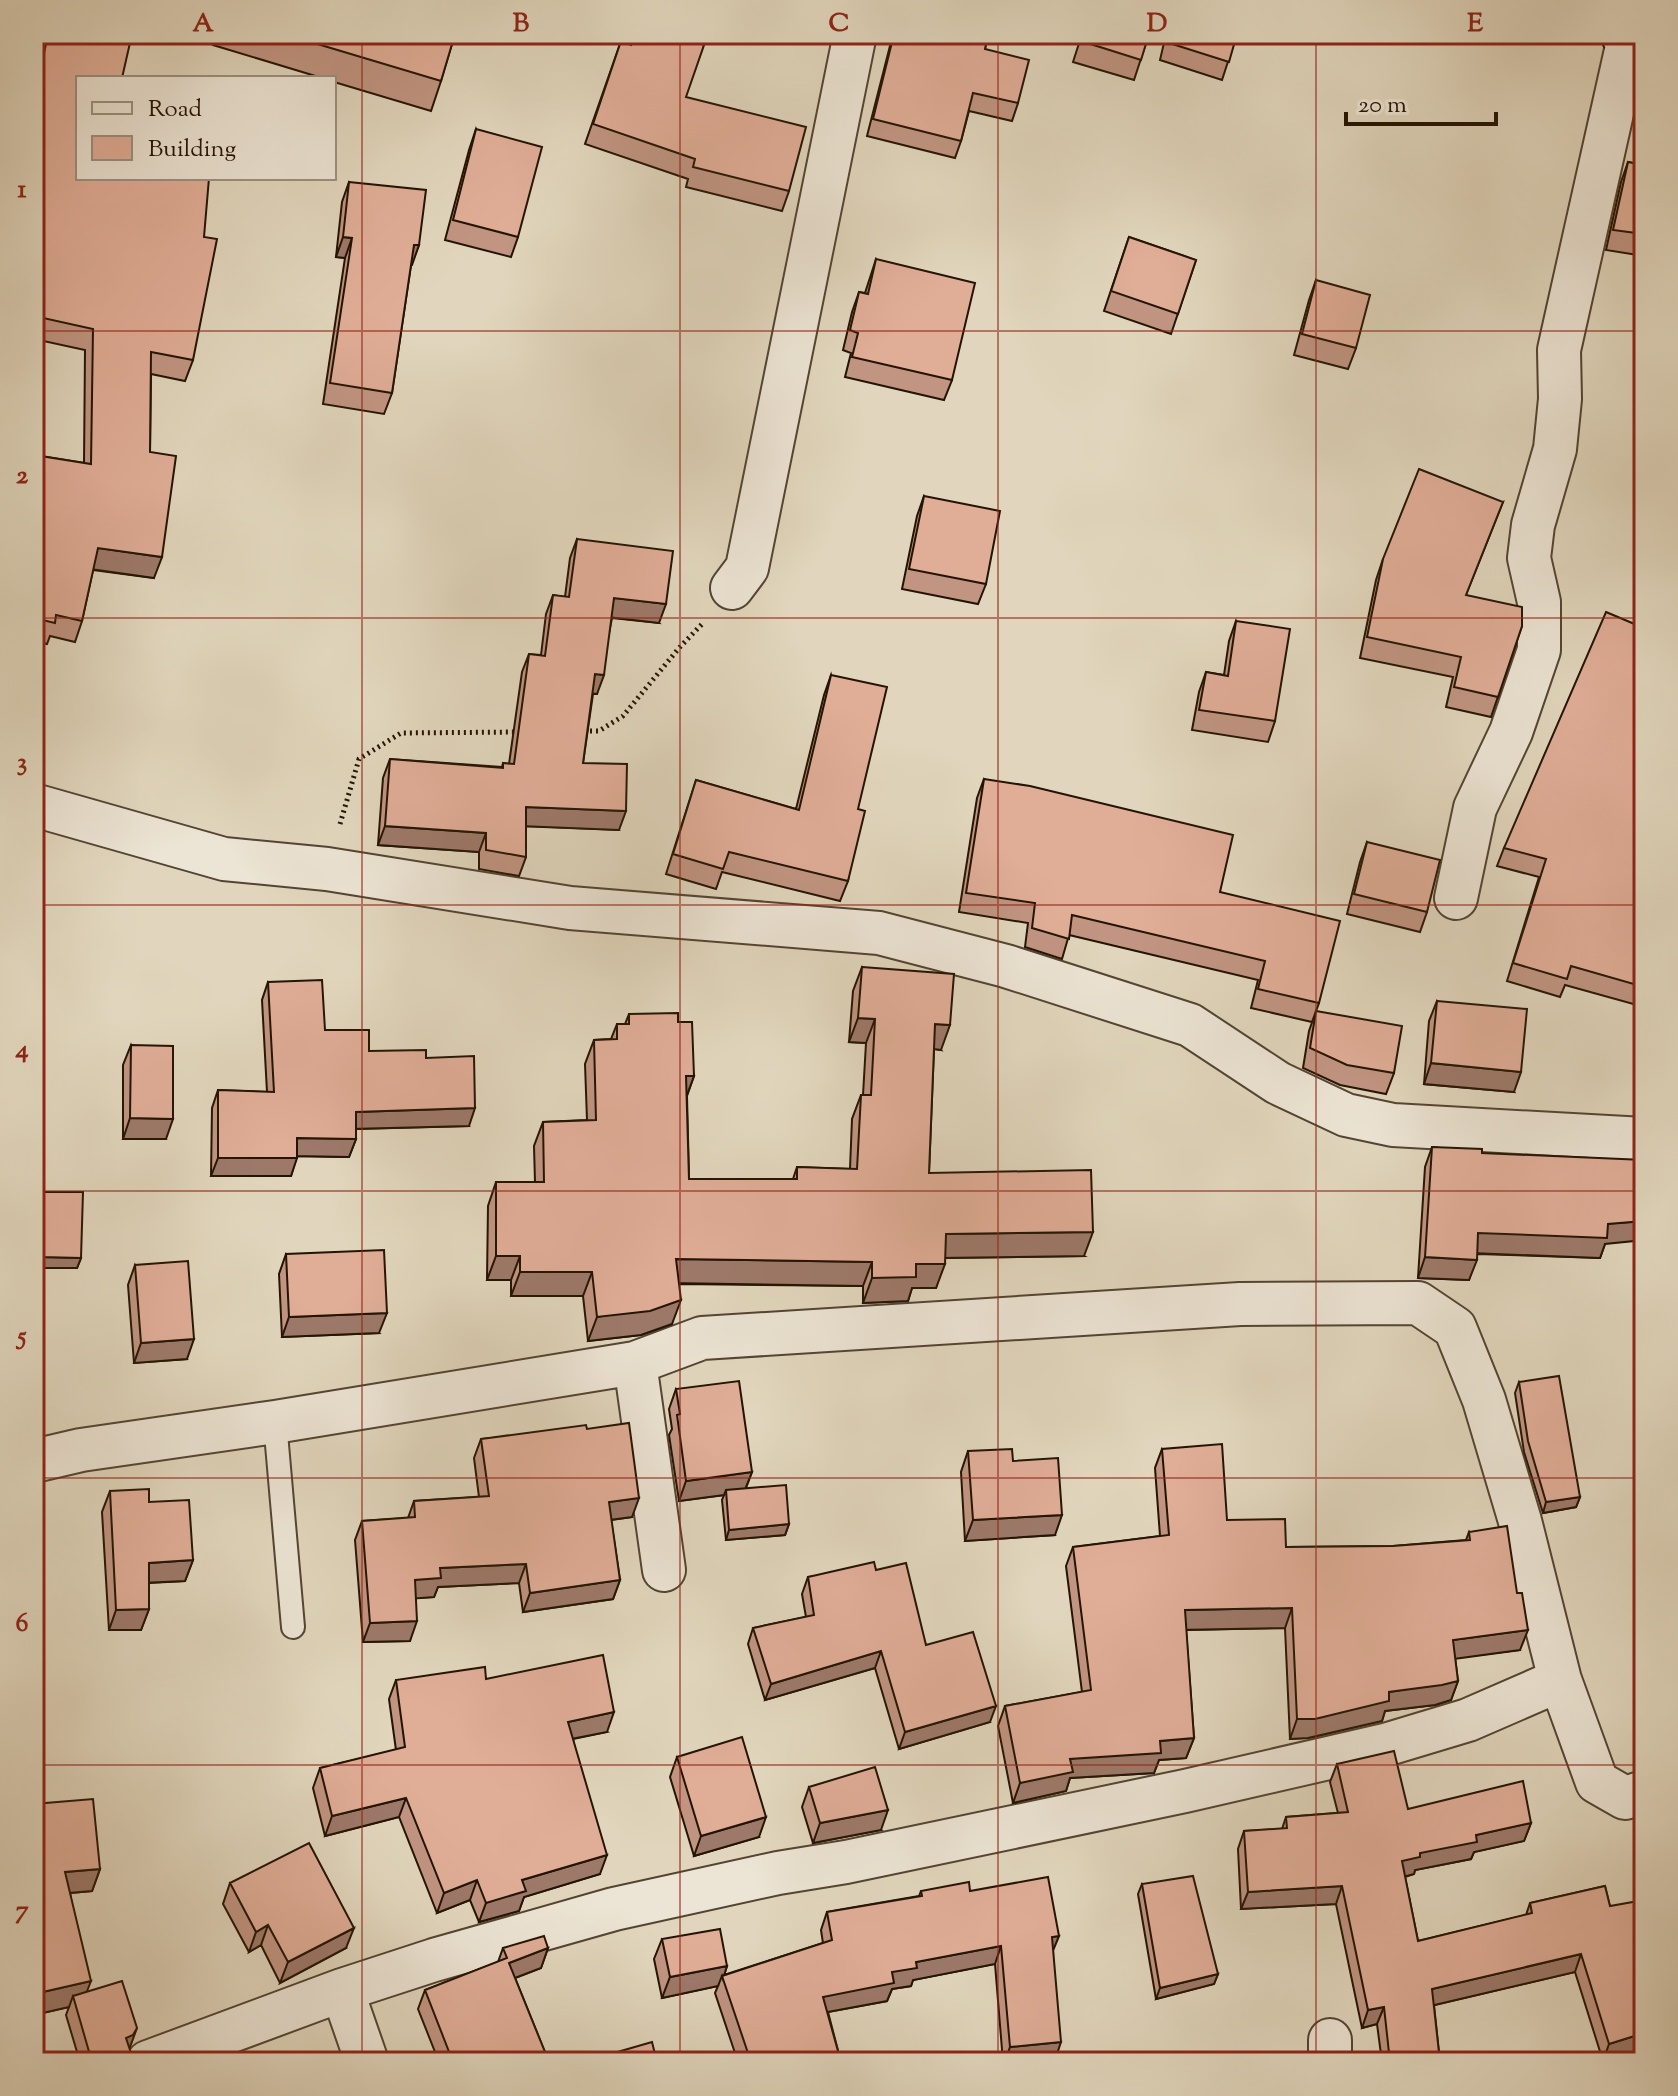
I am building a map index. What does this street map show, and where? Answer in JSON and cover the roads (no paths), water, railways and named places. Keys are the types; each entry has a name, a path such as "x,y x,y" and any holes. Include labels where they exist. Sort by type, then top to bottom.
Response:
{"street":[{"path":"732,588 747,568 855,34"},
{"path":"1456,898 1475,808 1511,732 1539,650 1539,602 1529,558 1533,525 1555,449 1560,399 1559,350 1632,39"},
{"path":"34,805 224,859 327,869 570,908 879,933 1006,966 1190,1025 1278,1083 1346,1115 1393,1125 1644,1139"},
{"path":"34,1461 81,1450 275,1422 635,1363 702,1338 1240,1304 1418,1303 1455,1328 1484,1400 1520,1521 1560,1680 1597,1782 1625,1798 1644,1792"},
{"path":"635,1363 664,1570"},
{"path":"148,2062 342,1990 434,1960 614,1909 1185,1791 1385,1745 1468,1720 1560,1680"},
{"path":"342,1990 367,2062"}],"lane":[{"path":"275,1422 293,1627"}]}
